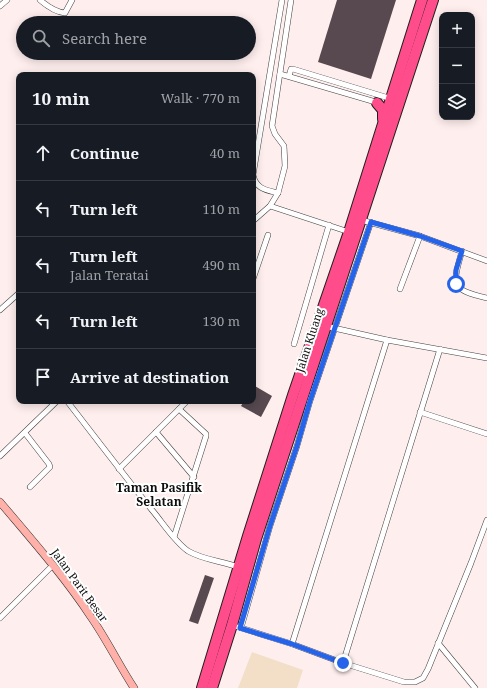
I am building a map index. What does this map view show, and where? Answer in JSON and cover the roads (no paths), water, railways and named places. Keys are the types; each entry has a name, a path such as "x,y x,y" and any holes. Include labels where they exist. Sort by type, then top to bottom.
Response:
{"highway":[{"name":"Jalan Kluang","path":"212,688 236,627 256,539 293,445 330,328 422,0"},
{"name":"Jalan Kluang","path":"202,688 238,568 293,395 383,126 394,104 433,0"},
{"path":"377,103 383,110 383,126"},
{"path":"217,640 224,629 236,627"}],"street":[{"path":"0,6 7,0"},
{"path":"40,0 48,7 65,13 72,0"},
{"path":"256,157 282,0"},
{"path":"256,218 270,206 278,193 285,166 284,146 275,134 272,126 291,0"},
{"path":"289,76 291,69 293,69 394,104"},
{"path":"280,74 377,103 394,104"},
{"path":"256,182 262,189 278,193"},
{"path":"270,206 348,232"},
{"path":"361,220 420,236 487,261"},
{"path":"371,222 330,328 487,358"},
{"path":"294,344 329,226"},
{"path":"256,270 268,235"},
{"path":"400,289 420,236"},
{"path":"462,251 456,270 456,284 463,292 487,298"},
{"path":"0,310 16,296"},
{"path":"292,644 387,340"},
{"path":"343,663 440,349"},
{"path":"0,456 54,404"},
{"path":"69,404 119,469 184,548 197,555 238,568"},
{"path":"119,469 183,404"},
{"path":"174,537 206,438 206,434 179,409"},
{"path":"420,412 487,434"},
{"path":"26,432 50,467 30,487"},
{"path":"156,432 194,477"},
{"name":"Jalan Parit Besar","path":"0,502 91,616 134,688"},
{"path":"236,627 292,644 343,663 404,682 415,682 423,678 428,670 487,522"},
{"path":"0,618 51,567"},
{"path":"438,643 475,688"}],"district":[{"name":"Taman Pasifik Selatan","path":"159,494"}]}
